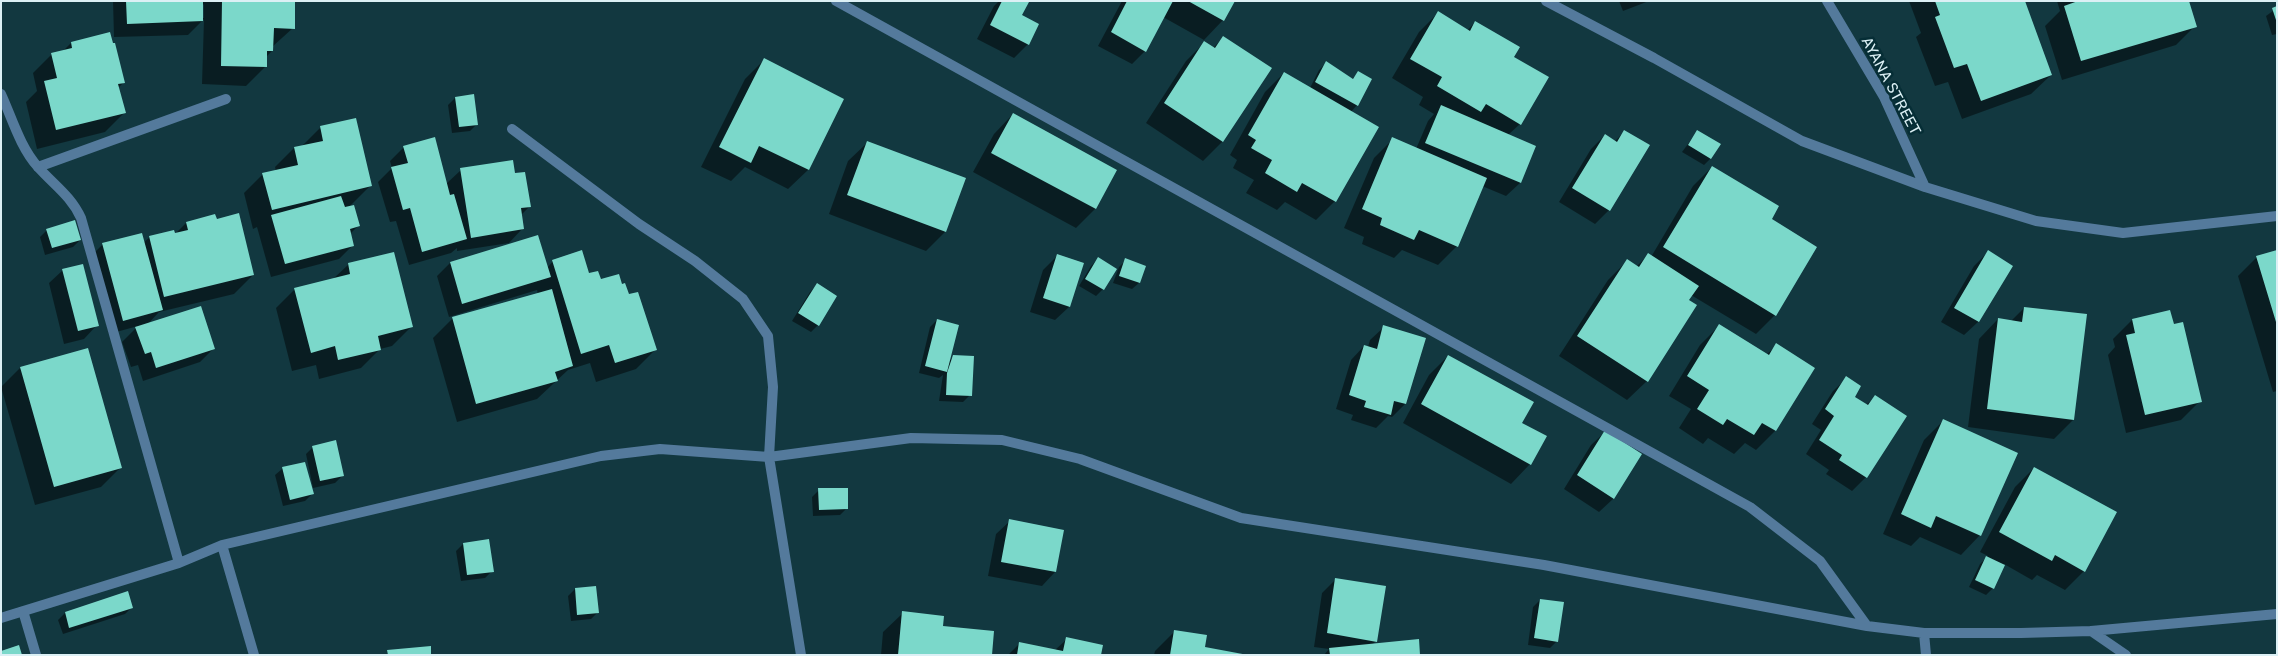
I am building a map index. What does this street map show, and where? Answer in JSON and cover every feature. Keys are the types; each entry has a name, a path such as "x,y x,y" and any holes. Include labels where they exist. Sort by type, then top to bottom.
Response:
{"street":[{"path":"836,1 1750,507 1820,561 1867,626"},
{"path":"1546,1 1654,58 1802,141 1925,187 2036,221 2123,233 2277,216"},
{"name":"AYANA STREET","path":"1827,1 1884,97 1925,187"},
{"path":"1,94 26,151 38,167 75,204 81,218 179,563"},
{"path":"38,167 226,99"},
{"path":"512,129 639,224 695,261 743,299 768,336 773,387 769,457 801,655"},
{"path":"1,618 179,563 222,545 601,456 660,449 769,457 911,438 1002,440 1080,459 1241,518 1544,565 1867,626 1924,633 2091,631 2277,614"},
{"path":"222,545 254,655"},
{"path":"23,611 36,655"},
{"path":"2091,631 2126,655"},
{"path":"1924,633 1926,655"}],"building":[{"path":"126,1 203,1 203,21 127,24"},
{"path":"222,1 295,1 295,29 274,28 273,51 267,51 267,67 221,66"},
{"path":"1002,1 1029,2 1022,15 1039,24 1029,45 990,25"},
{"path":"1127,1 1173,1 1146,52 1111,32"},
{"path":"1188,1 1235,1 1224,21"},
{"path":"1935,1 2025,1 2052,75 1981,101 1967,64 1954,68 1935,17 1940,15"},
{"path":"2078,1 2189,1 2197,27 2081,61 2064,6"},
{"path":"2277,6 2277,20 2276,20 2272,8"},
{"path":"1438,11 1470,31 1475,21 1520,47 1514,57 1549,77 1521,125 1486,104 1481,112 1437,86 1442,77 1410,59"},
{"path":"110,32 113,43 115,43 125,83 118,84 126,113 56,130 44,81 57,78 51,53 72,48 71,42"},
{"path":"1223,36 1272,68 1223,142 1164,103 1204,41 1215,48"},
{"path":"764,58 844,99 809,170 759,146 751,163 719,147"},
{"path":"1326,61 1353,79 1358,71 1372,79 1358,106 1315,82"},
{"path":"1284,72 1379,127 1336,202 1302,183 1297,192 1265,173 1272,160 1251,148 1256,140 1248,135"},
{"path":"474,94 478,125 459,127 455,97"},
{"path":"1441,105 1536,146 1521,183 1425,143"},
{"path":"1013,113 1117,170 1096,209 991,153"},
{"path":"356,118 372,186 272,210 262,173 298,165 294,147 323,141 320,126"},
{"path":"1624,130 1650,145 1610,211 1572,188 1605,134 1617,142"},
{"path":"1697,130 1721,144 1711,159 1688,145"},
{"path":"435,137 450,195 454,194 467,239 422,252 410,208 403,210 391,167 408,163 403,146"},
{"path":"1392,137 1487,178 1458,247 1419,230 1414,240 1380,225 1382,218 1362,209"},
{"path":"867,141 966,178 946,232 847,195"},
{"path":"513,160 515,173 525,172 531,207 521,208 524,229 471,238 460,168"},
{"path":"1712,166 1779,206 1772,219 1817,247 1776,316 1663,247"},
{"path":"341,196 345,207 354,205 360,226 350,229 354,246 285,264 271,215"},
{"path":"239,213 254,275 164,297 149,236 174,230 175,233 188,230 186,222 215,214 217,219"},
{"path":"75,220 81,240 52,248 46,229"},
{"path":"142,233 163,310 123,321 102,243"},
{"path":"538,235 551,277 462,304 450,262"},
{"path":"582,250 589,273 598,271 601,279 619,274 622,284 625,283 629,294 638,292 657,350 615,363 609,345 581,354 552,260"},
{"path":"1988,250 2013,266 1979,322 1954,308"},
{"path":"2277,250 2277,322 2276,322 2256,256"},
{"path":"394,252 413,327 378,336 381,350 338,360 335,346 311,353 294,288 350,274 348,263"},
{"path":"1648,253 1699,286 1689,300 1697,305 1648,382 1577,336 1627,259 1639,267"},
{"path":"1057,254 1084,263 1070,307 1043,298"},
{"path":"1098,257 1117,269 1104,290 1085,279"},
{"path":"1125,258 1146,266 1140,283 1119,276"},
{"path":"83,264 99,326 78,331 62,269"},
{"path":"817,283 837,296 819,326 798,313"},
{"path":"552,289 573,366 555,372 558,381 476,404 452,317"},
{"path":"201,306 215,349 156,368 151,352 145,354 135,327"},
{"path":"2024,307 2087,314 2074,420 1987,409 1998,318 2022,322"},
{"path":"2170,310 2174,324 2183,322 2202,402 2145,415 2126,335 2135,333 2132,319"},
{"path":"937,319 959,325 947,372 925,366"},
{"path":"1719,324 1769,355 1776,343 1815,368 1776,431 1762,423 1754,435 1727,419 1723,425 1697,409 1709,390 1687,376"},
{"path":"1383,325 1426,338 1406,404 1394,401 1391,415 1364,407 1366,401 1349,395 1364,345 1377,349"},
{"path":"88,348 122,468 54,487 20,367"},
{"path":"953,355 974,356 972,396 946,395 947,373"},
{"path":"1448,355 1534,402 1522,423 1547,436 1531,465 1421,404"},
{"path":"1846,376 1861,386 1855,397 1868,405 1875,395 1907,416 1867,478 1839,460 1842,455 1819,440 1834,416 1825,409"},
{"path":"1943,419 2018,453 1981,536 1936,516 1931,528 1901,514"},
{"path":"1605,430 1642,454 1614,499 1577,475"},
{"path":"336,440 344,476 320,481 312,446"},
{"path":"305,462 314,494 290,500 282,467"},
{"path":"2034,467 2117,512 2085,572 2055,555 2052,561 1999,532"},
{"path":"818,488 848,488 848,509 819,510"},
{"path":"1009,519 1064,530 1056,572 1001,562"},
{"path":"489,539 494,572 467,575 463,543"},
{"path":"1986,556 2005,565 1994,589 1975,580"},
{"path":"1335,578 1386,586 1377,642 1327,633"},
{"path":"596,586 599,613 577,615 575,588"},
{"path":"128,591 133,608 69,628 65,612"},
{"path":"1540,599 1564,602 1558,642 1534,638"},
{"path":"902,611 944,616 943,626 994,631 992,655 898,655"},
{"path":"1174,630 1207,635 1205,647 1248,655 1170,655"},
{"path":"1066,637 1103,645 1101,655 1017,655 1019,642 1063,651"},
{"path":"1419,639 1420,655 1330,655 1329,648"},
{"path":"19,645 22,655 1,655 1,651"},
{"path":"431,646 431,655 388,655 387,650"}]}
